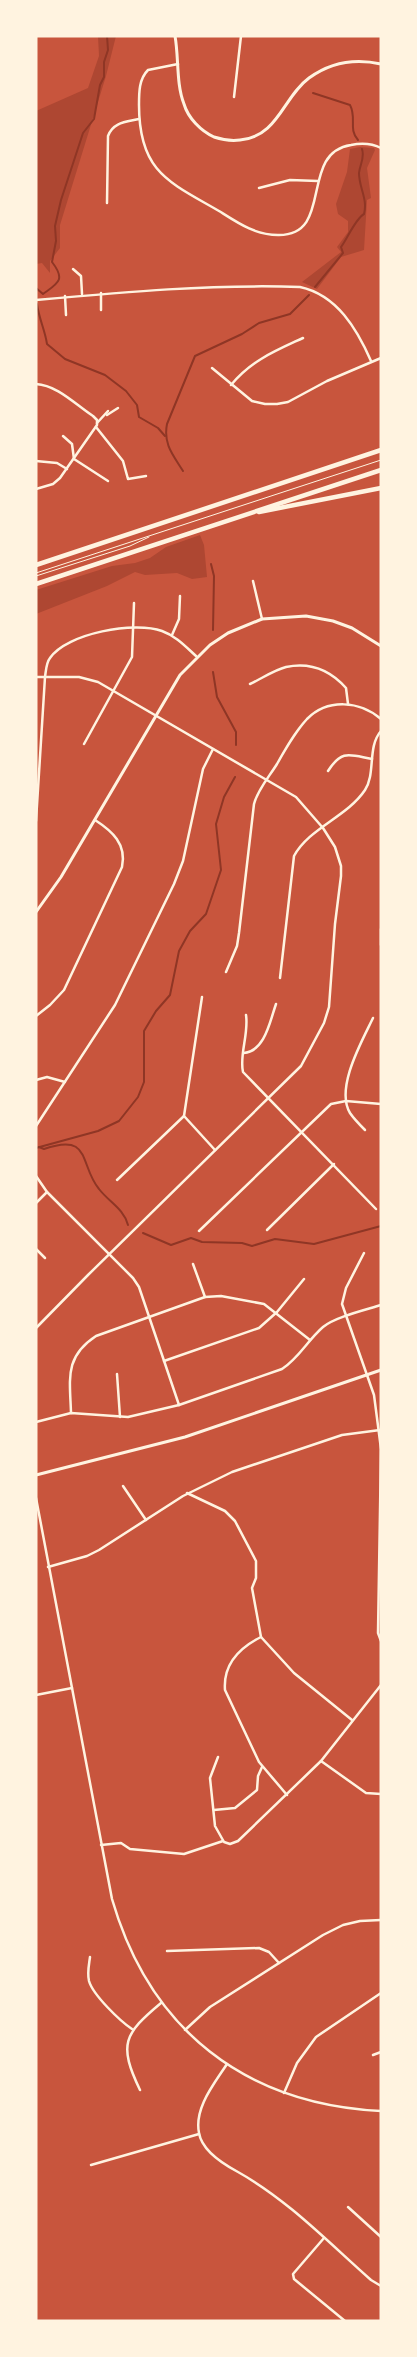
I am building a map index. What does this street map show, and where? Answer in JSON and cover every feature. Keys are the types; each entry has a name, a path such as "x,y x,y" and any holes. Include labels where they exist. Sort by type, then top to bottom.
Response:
{"main road":[{"path":"36,565 381,450"},
{"path":"36,584 381,470"},
{"path":"238,516 381,488"}],"street":[{"path":"175,36 183,104 188,114 195,123 211,135 233,141 248,140 272,125 307,79 331,66 357,61 381,64"},
{"path":"234,97 241,36"},
{"path":"178,64 156,67 144,74 140,90 139,119 150,157 160,173 177,188 255,232 288,235 307,223 318,181 326,160 338,149 365,144 381,148"},
{"path":"107,203 108,136 110,130 117,124 139,119"},
{"path":"259,188 290,180 318,181"},
{"path":"73,269 80,276 82,294"},
{"path":"36,300 101,293 250,287 308,288 315,291 346,316 359,334 371,361"},
{"path":"101,293 101,310"},
{"path":"65,296 66,315"},
{"path":"231,384 256,361 303,338"},
{"path":"212,368 252,401 265,404 282,404 381,358"},
{"path":"36,384 50,387 93,416 97,425 120,456 128,479 146,476"},
{"path":"105,415 111,414 118,408"},
{"path":"36,490 53,484 67,469 108,411"},
{"path":"63,436 72,444 74,459 108,481"},
{"path":"36,461 57,463 67,469"},
{"path":"253,581 262,619"},
{"path":"172,635 180,619 180,596"},
{"path":"84,744 132,657 134,603"},
{"path":"36,912 61,877 180,675 196,656 228,633 262,619 306,616 325,619 352,628 381,646"},
{"path":"36,821 45,677 50,658 64,647 109,628 157,629 172,635 196,656"},
{"path":"250,684 285,667 320,668 326,670 346,688 348,704"},
{"path":"36,677 86,678 114,691 296,797 323,828 335,847 341,866 329,1007 324,1023 301,1066 36,1328"},
{"path":"226,972 237,946 254,804 267,780 297,732 309,717 322,709 348,704 363,706 381,719"},
{"path":"280,978 294,856 303,844 355,802 365,790 371,776 376,738 381,731"},
{"path":"36,1126 115,1005 174,884 183,861 203,769 213,749"},
{"path":"328,771 335,760 345,755 372,759"},
{"path":"36,1016 64,990 122,867 123,857 117,839 110,830 95,820"},
{"path":"381,930 381,945"},
{"path":"117,1180 184,1116 202,997"},
{"path":"244,1053 255,1049 263,1039 276,1004"},
{"path":"246,1015 247,1034 243,1072 376,1209"},
{"path":"365,1130 350,1113 346,1101 350,1068 373,1018"},
{"path":"36,1080 47,1077 65,1082"},
{"path":"199,1231 331,1104 346,1101 381,1104"},
{"path":"184,1116 214,1150"},
{"path":"267,1230 334,1164"},
{"path":"36,1176 47,1192 110,1254 139,1287 179,1405"},
{"path":"36,1203 47,1192"},
{"path":"36,1249 45,1258"},
{"path":"364,1253 342,1297 346,1317 368,1375 376,1404 380,1430 380,1595 378,1633 381,1641"},
{"path":"193,1264 205,1297"},
{"path":"164,1361 259,1328 277,1312 304,1279"},
{"path":"71,1413 69,1376 71,1364 79,1350 96,1336 205,1297 221,1296 252,1300 264,1304 277,1312 310,1340"},
{"path":"36,1422 71,1413 128,1418 179,1405 282,1369 292,1362 310,1340 329,1323 381,1305"},
{"path":"36,1475 185,1437 381,1370"},
{"path":"117,1374 120,1417"},
{"path":"48,1567 87,1556 187,1494 232,1472 342,1434 380,1430"},
{"path":"123,1486 146,1520"},
{"path":"187,1494 225,1511 235,1521 256,1561 256,1578 252,1588 261,1637 294,1673 352,1720"},
{"path":"36,1498 118,1921 139,1969 161,2003 185,2030 227,2064 249,2078 284,2093 323,2104 381,2111"},
{"path":"36,1538 42,1536"},
{"path":"261,1637 245,1645 235,1655 224,1680 228,1699 262,1767 287,1795"},
{"path":"102,1845 121,1843 130,1849 184,1854 222,1841 230,1844 238,1840 321,1761 381,1685"},
{"path":"36,1695 72,1688"},
{"path":"218,1757 210,1778 214,1826 222,1841"},
{"path":"321,1761 366,1793 381,1794"},
{"path":"213,1810 235,1808 257,1790 258,1776 262,1767"},
{"path":"185,2030 210,2007 343,1925 360,1921 381,1920"},
{"path":"167,1951 259,1948 269,1952 279,1963"},
{"path":"90,1957 88,1974 90,1985 110,2009 132,2030"},
{"path":"284,2093 297,2063 316,2037 381,1993"},
{"path":"140,2090 128,2061 128,2046 132,2030 161,2003"},
{"path":"373,2056 381,2052"},
{"path":"227,2064 202,2105 198,2122 202,2142 216,2158 269,2191 371,2280 381,2286"},
{"path":"91,2165 199,2134"},
{"path":"348,2207 381,2237"},
{"path":"324,2238 297,2267 293,2274 294,2279 345,2321"}],"lane":[{"path":"36,576 130,546 152,536 381,460"},
{"path":"36,573 129,541 152,536"}],"shaded area":[{"path":"98,36 116,36 106,76 60,225 60,248 50,261 50,273 42,263 36,264 36,111 88,88 99,56"},
{"path":"360,147 374,148 375,150 367,168 371,198 367,200 364,250 341,257 317,289 302,282 341,252 337,247 348,232 348,221 338,214 336,204 347,172 350,149"},
{"path":"200,535 204,545 207,577 192,579 177,573 145,575 135,572 107,586 36,614 36,590 112,566 135,563 150,558 166,547"}],"waterway":[{"path":"36,288 43,294 58,281 59,273 52,262 56,241 55,226 61,200 83,133 94,119 100,85 104,77 104,62 108,50 107,36"},
{"path":"313,93 350,105 353,114 353,128 358,140"},
{"path":"315,287 343,253 341,247 355,224 364,214 365,203 359,173 363,158 362,149"},
{"path":"183,471 172,454 166,438 166,431 167,424 195,356 242,334 259,323 290,314 309,295"},
{"path":"37,304 47,344 65,359 105,375 126,391 137,405 139,417 158,428 165,436"},
{"path":"211,564 214,576 213,630"},
{"path":"213,672 217,697 236,732 236,745"},
{"path":"36,1148 98,1131 119,1121 138,1097 144,1082 144,1031 156,1011 170,995 179,951 190,931 206,914 221,870 216,824 224,797 235,777"},
{"path":"39,1147 44,1149 59,1145 70,1145 77,1148 82,1154 93,1180 103,1194 123,1214 128,1225"},
{"path":"143,1233 171,1245 191,1238 202,1242 242,1243 252,1246 275,1239 314,1244 381,1226"}]}
